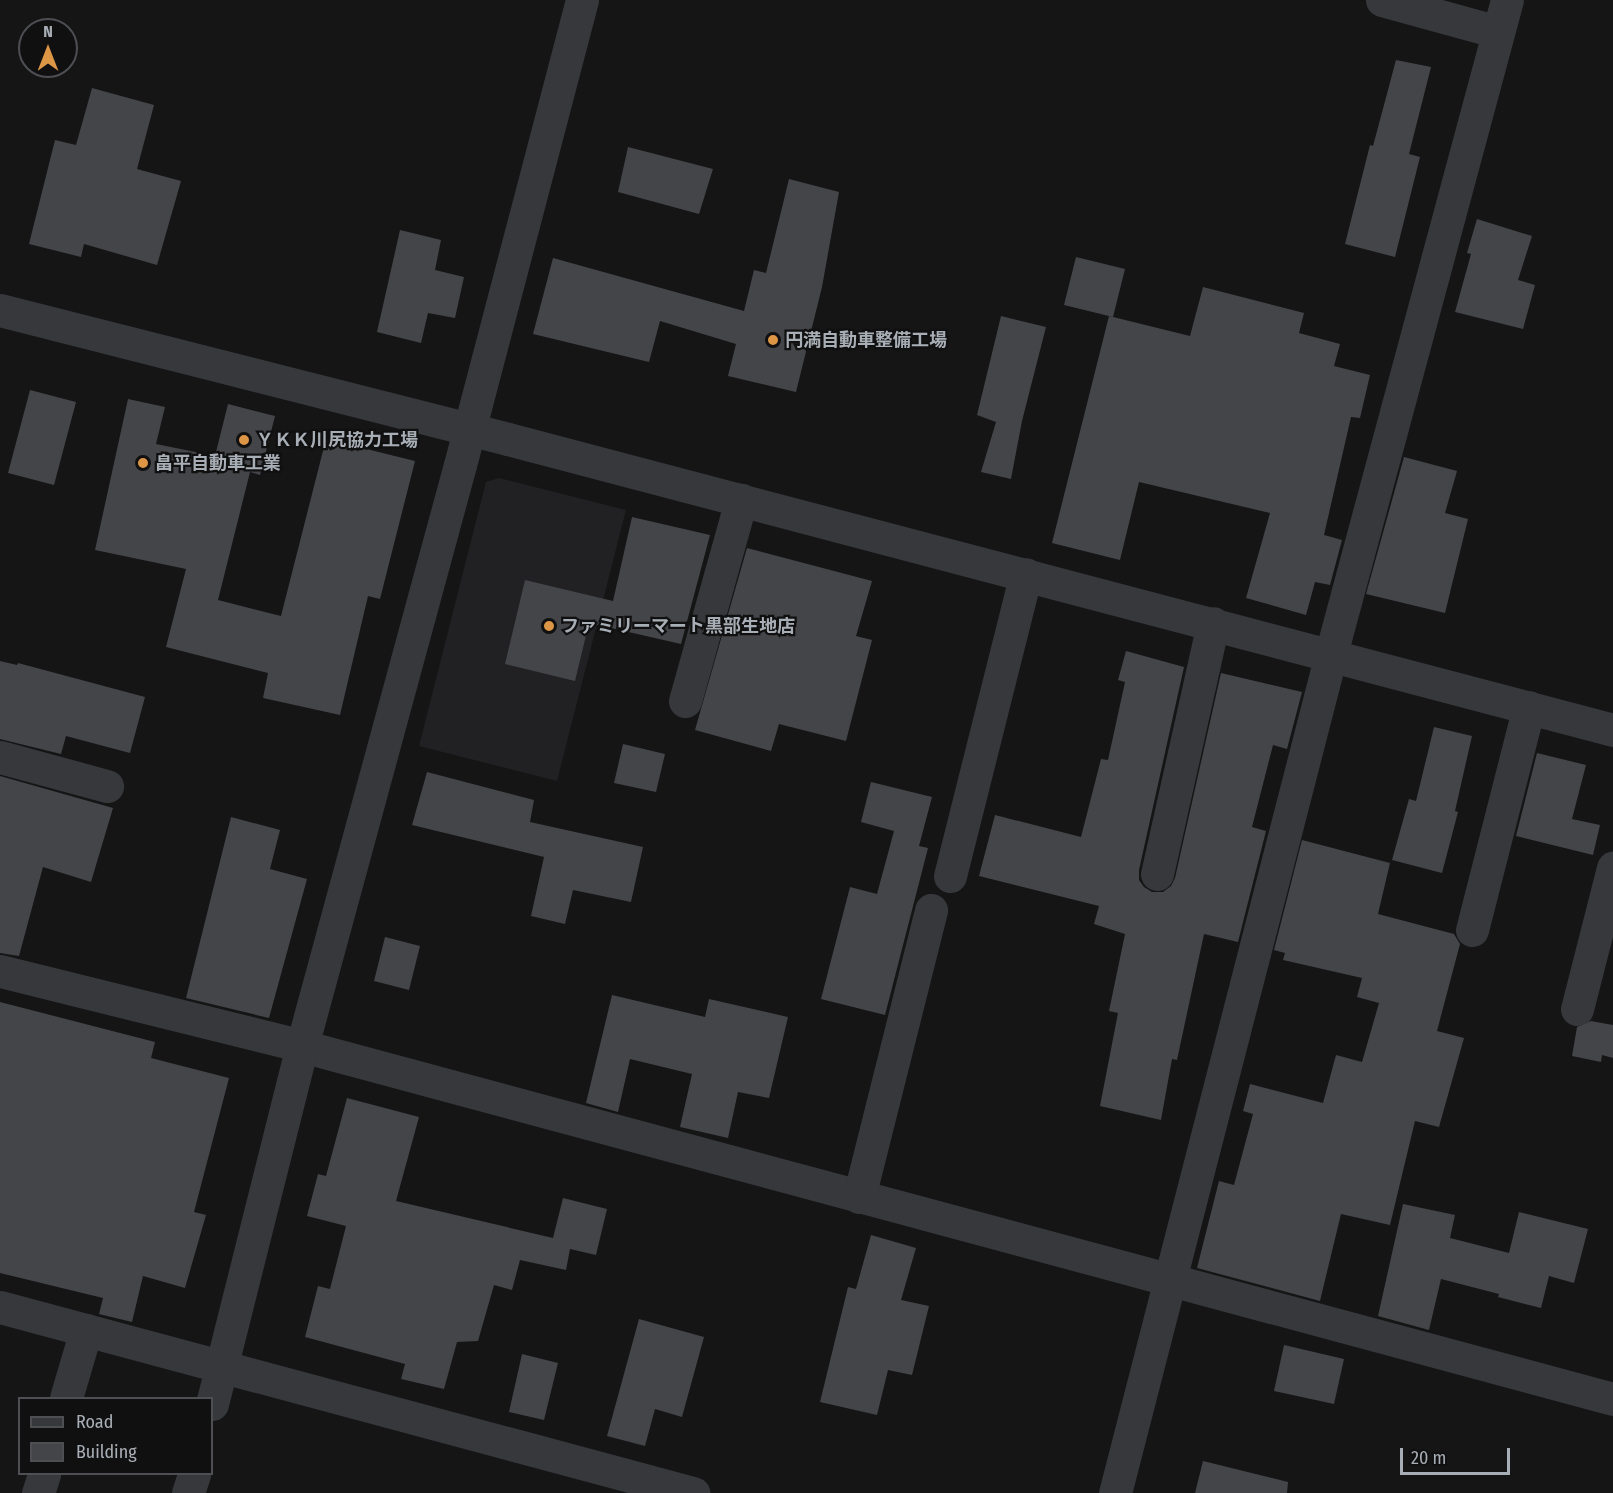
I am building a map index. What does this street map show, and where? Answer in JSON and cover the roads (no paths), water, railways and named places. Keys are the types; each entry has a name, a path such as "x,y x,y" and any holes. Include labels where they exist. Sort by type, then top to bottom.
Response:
{"street":[{"path":"213,1400 302,1046 582,0"},
{"path":"1382,0 1498,32"},
{"path":"1115,1493 1330,654 1507,0"},
{"path":"0,310 1026,574 1613,730"},
{"path":"685,701 741,500"},
{"path":"950,876 1026,574"},
{"path":"1157,874 1213,623"},
{"path":"1472,930 1529,707"},
{"path":"0,757 107,786"},
{"path":"1577,1009 1613,868"},
{"path":"859,1197 931,910"},
{"path":"0,971 302,1046 1613,1399"},
{"path":"0,1307 693,1493"},
{"path":"66,1397 86,1330"},
{"path":"38,1493 43,1475"},
{"path":"189,1493 194,1475"}],"place":[{"name":"円満自動車整備工場","path":"773,340"},
{"name":"ＹＫＫ川尻協力工場","path":"244,440"},
{"name":"畠平自動車工業","path":"143,463"},
{"name":"ファミリーマート黒部生地店","path":"549,626"}]}
